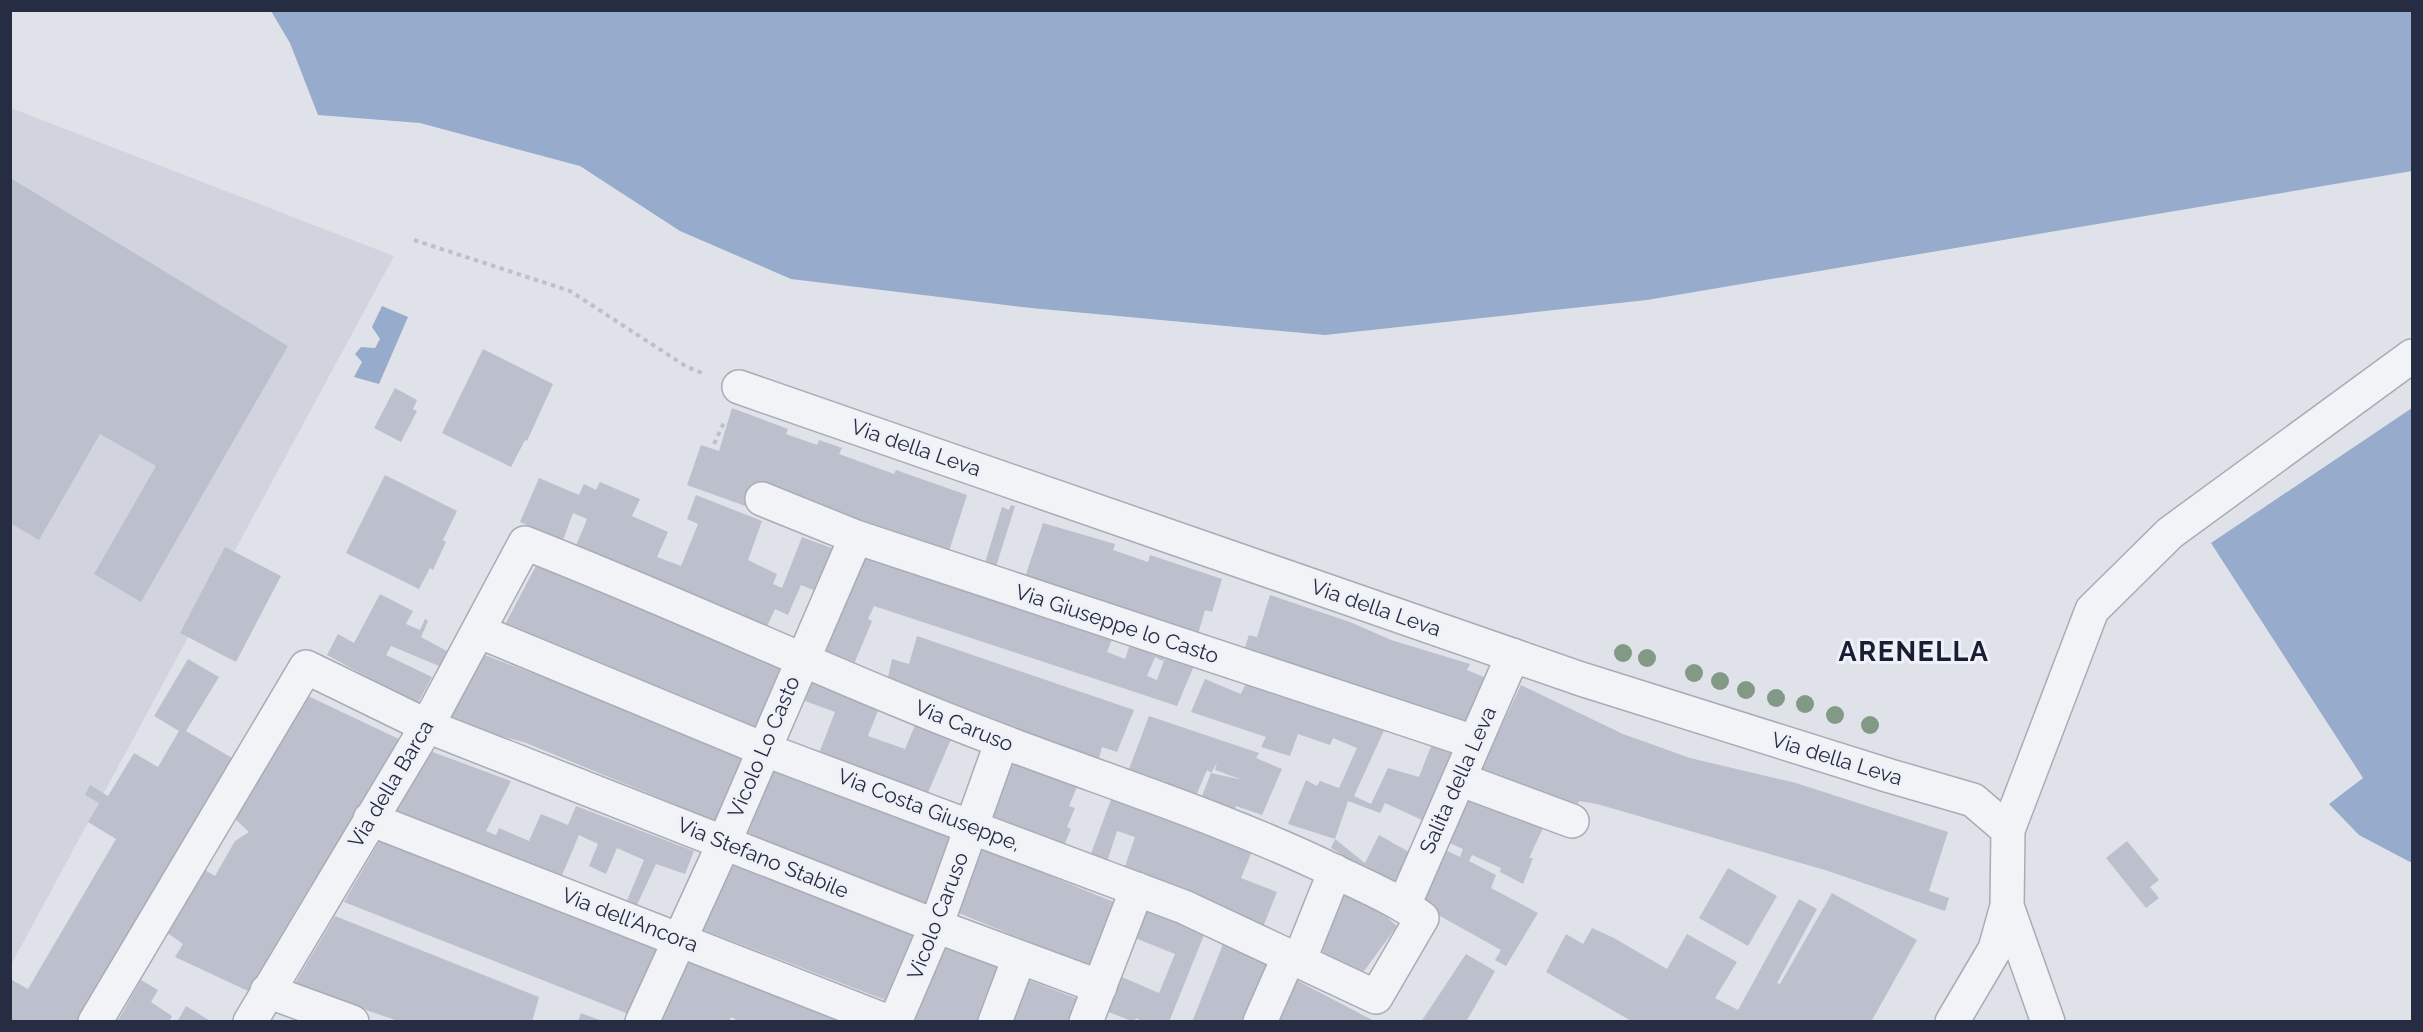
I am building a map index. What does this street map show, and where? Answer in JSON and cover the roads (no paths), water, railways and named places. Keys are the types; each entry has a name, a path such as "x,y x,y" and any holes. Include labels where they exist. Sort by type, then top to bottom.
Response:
{"street":[{"path":"1952,1022 1995,949 2007,906 2008,830 2092,610 2170,533 2412,356"},
{"name":"Via della Leva","path":"739,387 1513,655 1890,777 1973,800 2008,830"},
{"name":"Via Giuseppe lo Casto","path":"762,499 856,537 1474,742"},
{"name":"Vicolo Lo Casto","path":"642,1022 678,939 724,843 856,537"},
{"name":"Via Caruso","path":"525,543 636,588 801,661 1002,741 1287,848 1404,904"},
{"name":"Via della Barca","path":"250,1022 427,726 525,543"},
{"name":"Via Costa Giuseppe,","path":"478,631 764,749 1184,907 1376,997 1422,918 1404,904"},
{"name":"Salita della Leva","path":"1404,904 1513,655"},
{"name":"Via Stefano Stabile","path":"95,1022 306,667 427,726 936,926 1100,987"},
{"name":"Vicolo Caruso","path":"895,1022 936,926 1002,741"},
{"path":"1458,779 1572,821"},
{"name":"Via dell'Ancora","path":"370,819 889,1022"},
{"path":"1260,1022 1294,958 1335,871"},
{"path":"1086,1022 1137,889"},
{"path":"2007,906 2048,1022"},
{"path":"995,1022 1019,958"},
{"path":"267,991 352,1022"}],"water":[{"path":"271,11 2412,11 2412,171 1647,300 1325,335 1031,308 791,279 680,231 580,166 420,123 318,115 290,43"},
{"path":"382,306 408,317 379,384 354,377 362,362 355,354 361,347 375,348 380,339 372,327"},
{"path":"2412,408 2412,863 2359,835 2329,804 2363,778 2211,543"}],"district":[{"name":"ARENELLA","path":"1914,652"}]}
